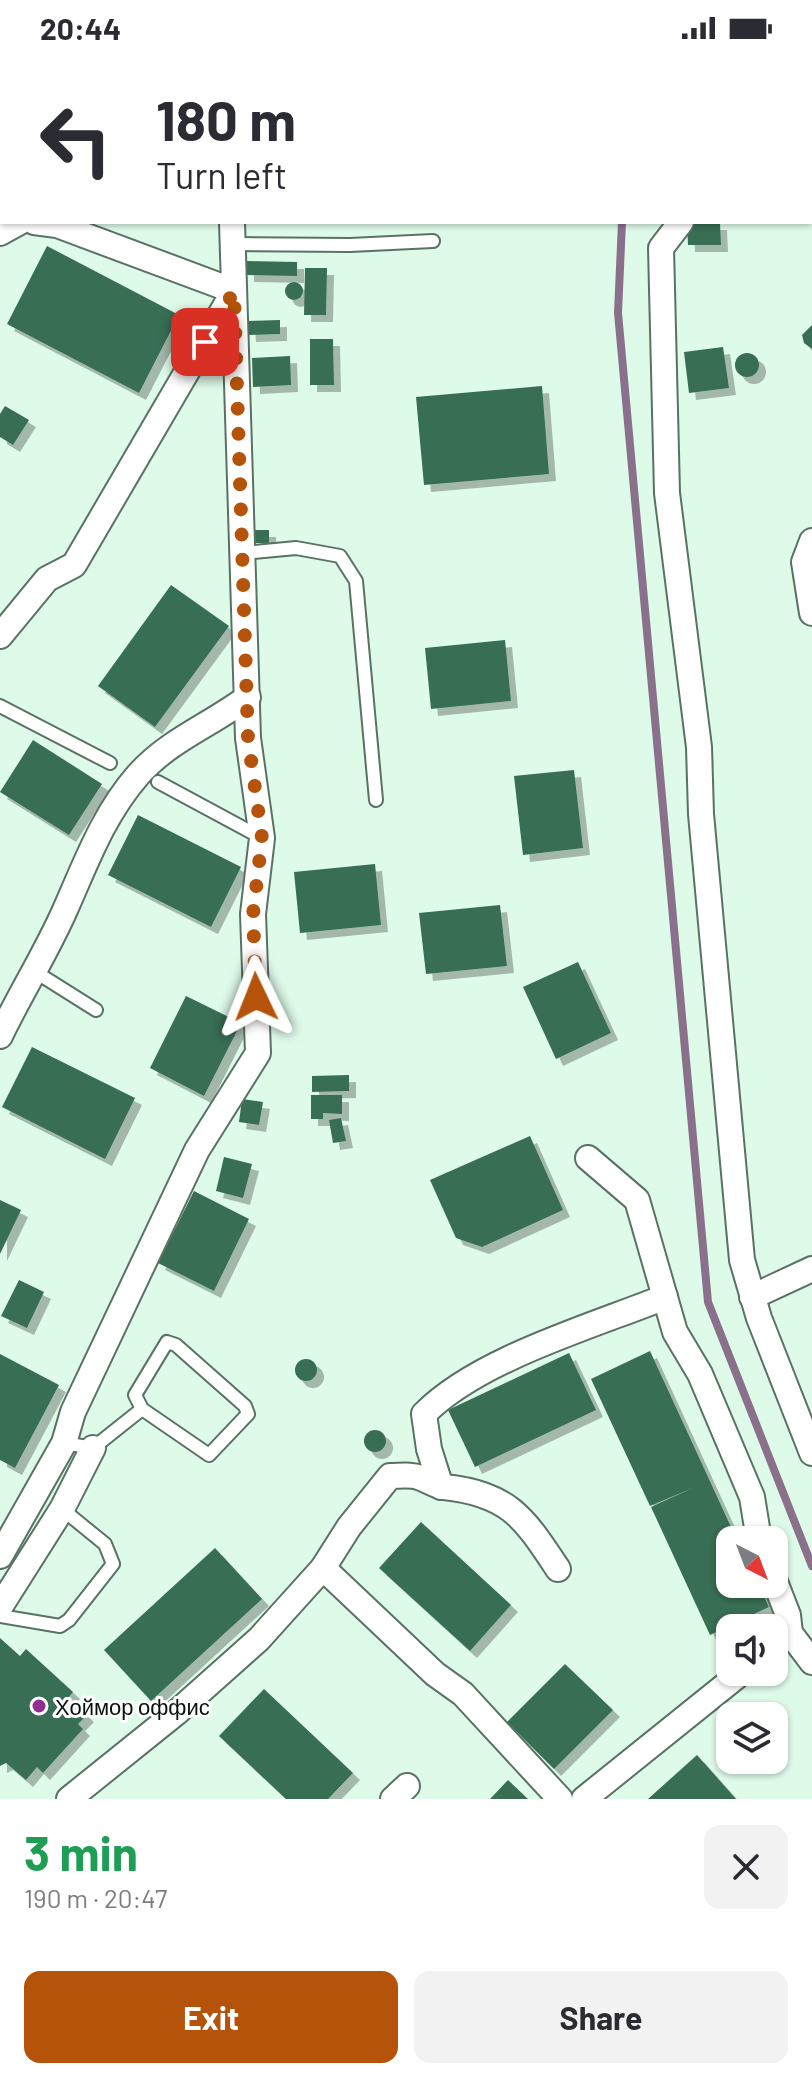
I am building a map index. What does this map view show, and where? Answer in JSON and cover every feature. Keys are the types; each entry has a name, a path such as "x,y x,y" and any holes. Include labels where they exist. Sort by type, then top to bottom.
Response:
{"street":[{"path":"49,224 234,291"},
{"path":"679,224 661,248 667,493 699,747 701,814 742,1260 752,1297 812,1453"},
{"path":"0,1556 64,1443 73,1412 197,1150 258,1053 253,914 262,838 248,738 232,233"},
{"path":"0,636 47,579 74,565 234,291"},
{"path":"812,541 804,562 812,613"},
{"path":"0,1036 98,833 138,776 190,730 229,711 248,697"},
{"path":"588,1158 637,1200 675,1332 700,1374 752,1497 757,1526"},
{"path":"752,1297 812,1269"},
{"path":"441,1487 429,1449 424,1414 440,1398 505,1362 665,1297"},
{"path":"0,1607 62,1509 93,1448"},
{"path":"69,1799 176,1713 259,1639 323,1568 349,1527 390,1476 417,1476 441,1487 458,1487 497,1500 523,1517 558,1569"},
{"path":"323,1568 435,1674 463,1694 560,1799"},
{"path":"788,1644 812,1662"},
{"path":"584,1799 725,1686"}],"lane":[{"path":"232,233 350,245 433,241"},
{"path":"243,553 296,548 340,556 356,581 376,800"},
{"path":"0,706 110,763"},
{"path":"158,782 262,838"},
{"path":"34,971 96,1010"},
{"path":"167,1342 176,1345 245,1406 248,1414 209,1455 142,1409 135,1395 136,1388 167,1342"},
{"path":"64,1443 93,1448 105,1435 142,1409"},
{"path":"0,1616 60,1626 69,1620 113,1564 105,1544 62,1509"}],"building":[{"path":"687,224 720,224 721,245 688,245"},
{"path":"47,246 179,315 139,393 7,324"},
{"path":"247,261 297,262 297,276 247,275"},
{"path":"305,268 327,268 326,315 304,315"},
{"path":"290,282 298,282 303,291 301,298 290,300 285,295 285,287"},
{"path":"280,320 280,334 249,335 248,321"},
{"path":"812,325 812,349 804,343 802,335"},
{"path":"310,339 333,339 334,385 310,385"},
{"path":"723,347 729,388 689,393 684,352"},
{"path":"747,353 758,360 759,365 752,376 747,377 736,370 735,365 742,354"},
{"path":"290,356 291,385 253,387 252,358"},
{"path":"542,386 549,474 424,485 416,397"},
{"path":"5,406 29,420 13,445 0,437 0,414"},
{"path":"255,530 269,530 269,543 254,543"},
{"path":"171,585 229,626 155,727 98,686"},
{"path":"505,640 511,701 431,709 425,648"},
{"path":"33,740 102,784 69,835 0,792"},
{"path":"574,770 583,848 523,855 514,776"},
{"path":"138,815 241,867 211,927 108,875"},
{"path":"375,864 381,925 300,933 294,872"},
{"path":"500,905 507,966 426,974 419,913"},
{"path":"578,962 611,1033 556,1059 523,987"},
{"path":"186,996 241,1023 204,1096 150,1068"},
{"path":"32,1047 135,1098 105,1159 2,1107"},
{"path":"349,1075 349,1091 312,1092 312,1076"},
{"path":"311,1095 342,1095 342,1114 323,1113 323,1119 311,1119"},
{"path":"242,1099 263,1102 259,1125 239,1122"},
{"path":"341,1118 346,1141 333,1143 329,1120"},
{"path":"530,1136 563,1210 482,1247 456,1238 430,1180"},
{"path":"224,1157 252,1164 243,1198 216,1191"},
{"path":"194,1191 249,1219 214,1291 158,1263"},
{"path":"0,1200 21,1210 0,1254"},
{"path":"19,1280 44,1292 27,1328 1,1316"},
{"path":"650,1351 731,1526 716,1526 716,1598 765,1598 769,1607 754,1614 716,1614 716,1632 710,1635 651,1507 695,1487 650,1506 591,1379"},
{"path":"569,1353 596,1410 475,1467 448,1410"},
{"path":"0,1354 59,1385 15,1468 0,1460"},
{"path":"306,1359 314,1362 317,1370 314,1378 306,1381 298,1378 295,1370 298,1362"},
{"path":"375,1430 383,1433 386,1441 383,1449 375,1452 367,1449 364,1441 367,1433"},
{"path":"421,1522 511,1605 470,1651 379,1568"},
{"path":"215,1548 262,1599 151,1701 104,1650"},
{"name":"Хоймор оффис","path":"0,1638 20,1656 26,1649 73,1692 68,1698 87,1715 78,1724 83,1729 43,1773 37,1767 26,1780 6,1763 0,1766"},
{"path":"565,1664 613,1710 554,1769 507,1722"},
{"path":"264,1689 353,1773 328,1799 286,1799 219,1736"},
{"path":"697,1755 736,1799 648,1799"},
{"path":"508,1780 528,1799 490,1799"}],"waterway":[{"path":"622,224 618,313 708,1302 812,1566"}],"place":[{"name":"Хоймор оффис","path":"39,1706"}],"route":[{"path":"205,342 234,291 248,738 262,838 253,914 256,997"}]}
